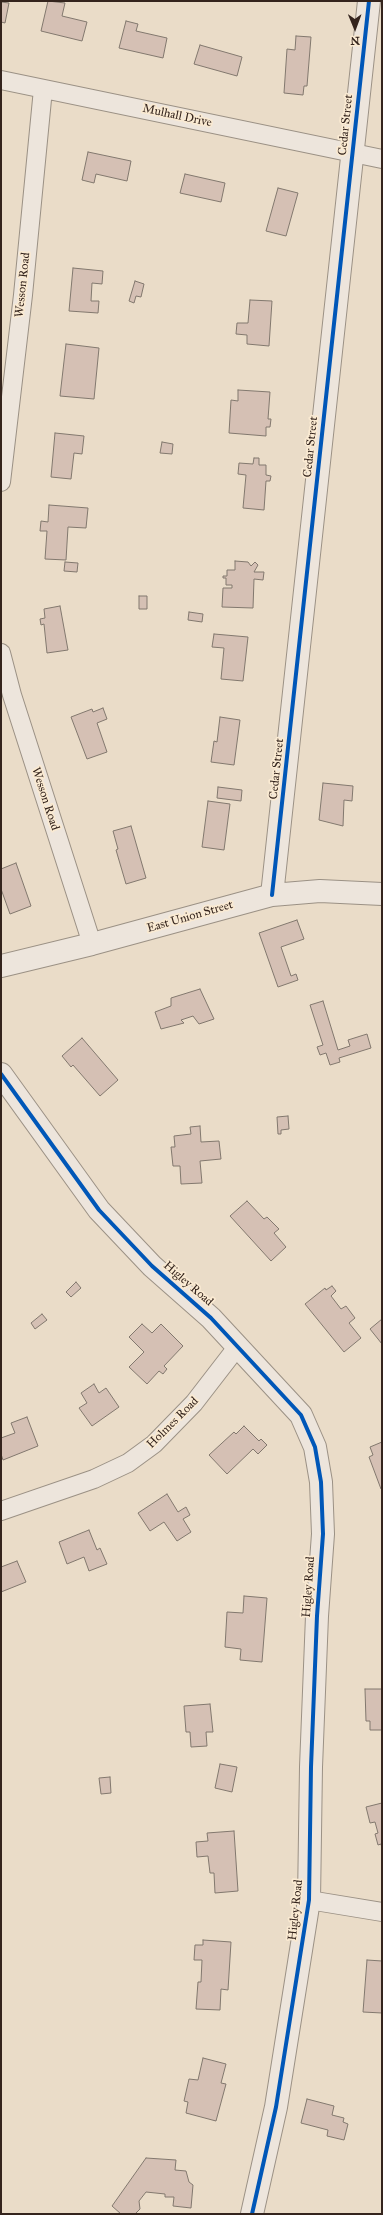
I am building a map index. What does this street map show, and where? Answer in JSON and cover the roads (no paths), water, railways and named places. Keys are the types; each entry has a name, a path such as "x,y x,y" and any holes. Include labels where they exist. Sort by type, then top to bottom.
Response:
{"street":[{"name":"Cedar Street","path":"272,894 369,1"},
{"name":"Mulhall Drive","path":"1,80 382,159"},
{"name":"Wesson Road","path":"1,482 23,295 42,89"},
{"name":"Wesson Road","path":"1,653 12,695 92,944"},
{"name":"East Union Street","path":"1,966 92,944 272,894 320,891 382,894"},
{"name":"Higley Road","path":"1,1074 99,1210 152,1266 211,1318 301,1415 315,1447 321,1482 323,1534 317,1616 311,1760 309,1900 276,2107 252,2214"},
{"name":"Holmes Road","path":"1,1512 94,1478 128,1463 148,1449 194,1403 238,1346"},
{"path":"309,1900 382,1912"}]}
